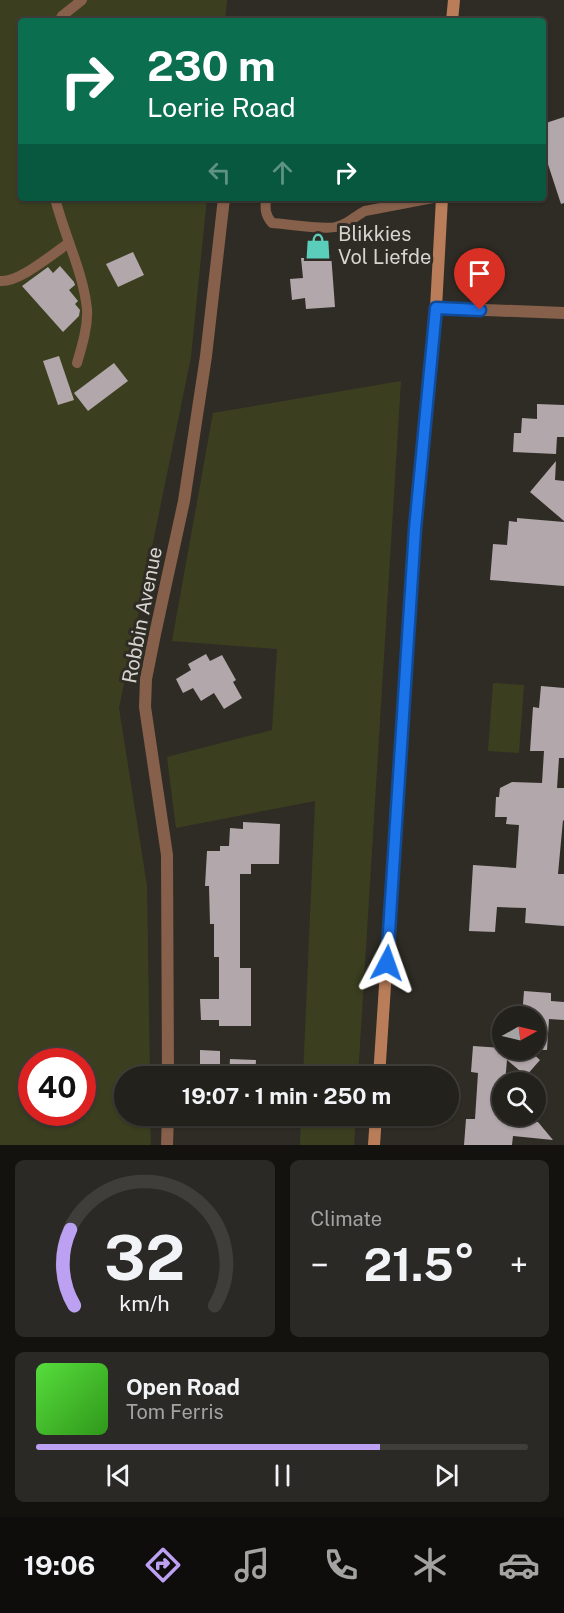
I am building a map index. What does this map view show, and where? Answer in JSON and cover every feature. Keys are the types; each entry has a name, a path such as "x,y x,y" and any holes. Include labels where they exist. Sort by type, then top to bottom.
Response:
{"street":[{"path":"452,18 454,0"},
{"name":"Robbin Avenue","path":"168,1066 167,855 145,707 146,679 184,501 206,356 224,201"},
{"path":"380,1066 415,529 436,308 442,201"},
{"path":"436,308 564,313"},
{"path":"167,1145 168,1126"},
{"path":"374,1145 375,1126"}],"lane":[{"path":"61,18 82,0"},
{"path":"56,201 82,283 87,310 85,337 77,363"},
{"path":"266,201 267,217 272,223 334,228 365,211 418,201"},
{"path":"0,281 8,282 23,274 69,243"}],"green space":[{"path":"0,0 227,0 225,18 18,18 18,201 207,201 191,357 119,708 147,886 150,1066 114,1066 114,1126 150,1126 151,1145 0,1145"},
{"path":"401,381 359,1066 303,1066 315,801 176,828 167,757 272,730 277,649 172,641 213,413"},
{"path":"493,683 524,685 519,753 488,751"},
{"path":"301,1126 355,1126 354,1145 300,1145"}],"building":[{"path":"564,117 564,203 561,204 546,158 546,123"},
{"path":"306,240 330,240 335,307 306,309 305,298 292,300 290,279 303,278 301,258 306,258"},
{"path":"133,252 144,275 118,287 106,264"},
{"path":"60,266 74,282 75,285 69,290 78,301 75,304 80,310 79,316 63,332 22,286 48,267 53,273"},
{"path":"59,356 74,400 58,405 43,361"},
{"path":"114,363 128,381 88,411 74,393"},
{"path":"537,404 564,405 564,437 557,437 556,454 513,452 514,433 521,433 522,418 537,419"},
{"path":"556,461 555,480 564,481 564,521 530,492"},
{"path":"517,518 564,522 564,586 490,580 493,544 507,545 509,521 517,522"},
{"path":"206,654 210,661 222,655 236,680 233,682 242,698 224,709 214,693 201,701 193,688 183,693 176,679 191,670 188,664"},
{"path":"541,686 564,688 564,758 559,758 557,788 564,788 564,821 558,874 564,874 564,926 525,923 526,908 497,907 495,932 469,931 473,865 516,868 519,825 506,824 507,817 495,817 496,797 499,797 500,788 512,782 542,783 544,751 530,751 533,707 539,708"},
{"path":"243,822 280,824 279,864 251,864 251,874 240,874 240,968 251,968 251,1026 219,1026 219,1020 201,1020 200,999 219,999 219,957 214,957 214,924 210,924 209,886 205,886 207,851 220,851 220,846 229,846 230,828 243,829"},
{"path":"524,991 551,993 551,1001 564,1002 564,1020 549,1019 547,1050 546,1006 523,1006"},
{"path":"473,1046 492,1047 492,1060 507,1060 506,1072 492,1072 492,1126 541,1126 553,1140 513,1136 512,1145 464,1145 466,1119 475,1119 478,1073 471,1072"},
{"path":"200,1050 220,1051 220,1066 200,1066"},
{"path":"230,1059 256,1060 256,1066 230,1066"},
{"path":"507,1060 540,1060 530,1072 521,1072"}],"place":[{"name":"Blikkies Vol Liefde","path":"318,246"}],"route":[{"path":"387,963 415,529 436,308 480,310"}]}
